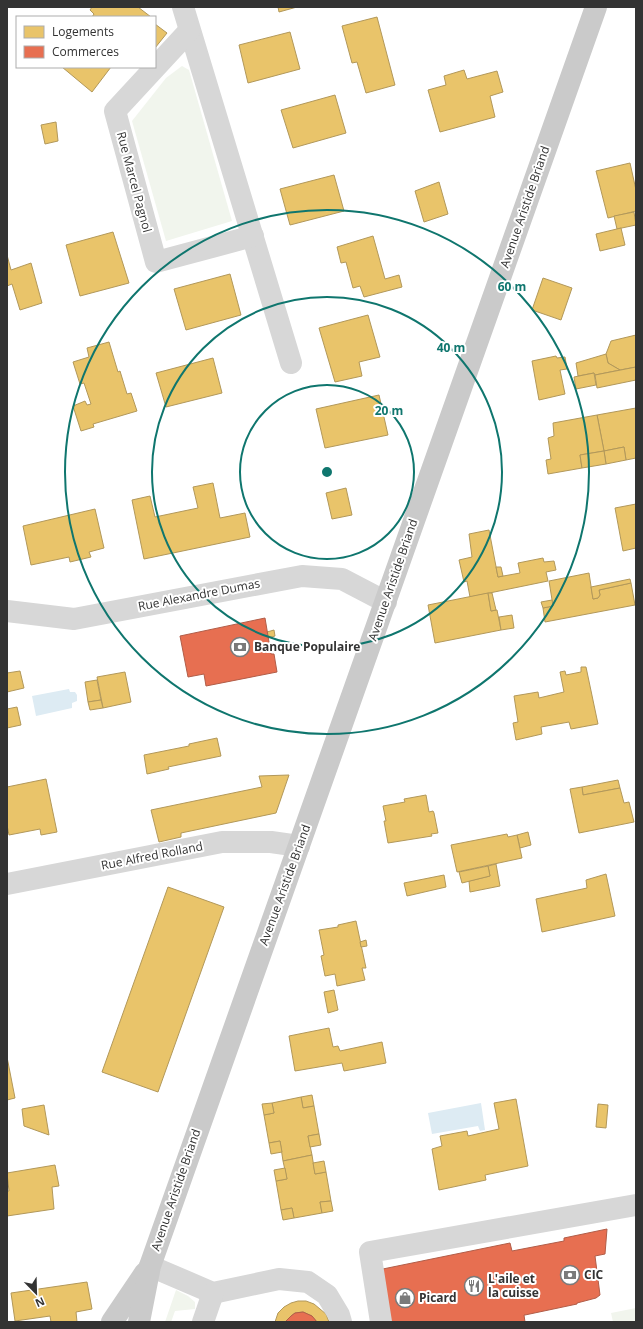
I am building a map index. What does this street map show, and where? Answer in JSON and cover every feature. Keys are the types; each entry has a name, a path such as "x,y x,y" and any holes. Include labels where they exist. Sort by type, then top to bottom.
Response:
{"main road":[{"name":"Avenue Aristide Briand","path":"139,1322 150,1266 596,7"},
{"name":"Avenue Aristide Briand","path":"112,1322 150,1266"}],"street":[{"path":"183,7 290,363"},
{"name":"Rue Marcel Pagnol","path":"156,67 190,31"},
{"name":"Rue Marcel Pagnol","path":"155,68 115,111 156,262 253,236"},
{"name":"Rue Alexandre Dumas","path":"7,611 74,619 302,576 342,579 386,602"},
{"name":"Rue Alfred Rolland","path":"7,884 222,842 271,842 299,846"},
{"path":"382,1322 370,1252 636,1205"},
{"path":"150,1266 213,1293 279,1279 308,1282 327,1295 339,1315 341,1322"},
{"path":"203,1322 213,1293"}],"shaded area":[{"path":"182,66 189,70 232,221 166,241 132,121 166,78"},
{"path":"69,689 70,692 75,692 77,695 77,701 72,703 72,708 36,716 32,696"},
{"path":"481,1103 485,1130 480,1131 478,1126 432,1134 428,1113"},
{"path":"176,1290 188,1296 195,1302 195,1309 175,1311 171,1322 165,1322"},
{"path":"636,1308 636,1322 613,1322 611,1313"}],"building: Logements":[{"path":"92,7 138,7 150,16 93,16 94,14 90,10"},
{"path":"278,7 297,7 279,12"},
{"path":"377,17 395,85 366,93 357,62 352,63 342,26"},
{"path":"156,25 167,33 156,47"},
{"path":"290,32 300,69 248,83 239,45"},
{"path":"63,68 110,68 92,92"},
{"path":"464,70 467,79 497,71 503,92 490,96 495,117 440,132 428,90 446,85 444,76"},
{"path":"335,95 346,133 293,148 281,110"},
{"path":"56,122 58,141 45,144 41,125"},
{"path":"630,163 636,190 636,211 608,218 596,171"},
{"path":"334,175 344,211 290,225 280,189"},
{"path":"439,182 448,214 424,222 415,191"},
{"path":"634,212 636,225 617,229 614,216"},
{"path":"621,228 625,245 600,251 596,234"},
{"path":"113,232 129,283 80,296 66,245"},
{"path":"373,236 385,279 399,275 402,287 364,297 360,286 353,288 346,262 341,263 337,247"},
{"path":"7,255 11,270 31,263 42,303 20,310 12,284 7,286"},
{"path":"230,274 241,315 186,330 174,289"},
{"path":"543,278 572,288 561,320 532,310"},
{"path":"368,315 380,357 359,362 362,376 335,382 319,328"},
{"path":"636,335 636,367 620,370 608,363 606,354 611,341"},
{"path":"109,342 118,372 120,371 127,394 131,393 137,411 93,424 94,427 81,431 73,406 85,401 87,405 91,404 84,383 80,384 73,362 89,357 87,348"},
{"path":"606,354 608,363 620,370 595,375 594,373 578,376 576,363"},
{"path":"556,356 557,358 565,357 567,369 560,370 565,394 539,400 532,361"},
{"path":"213,358 222,393 166,407 156,373"},
{"path":"636,367 636,380 597,388 595,375"},
{"path":"594,373 596,385 576,389 574,377"},
{"path":"379,395 388,435 325,448 316,409"},
{"path":"636,408 636,458 626,460 624,447 604,451 597,415"},
{"path":"597,415 604,451 580,455 582,468 548,474 546,460 551,459 548,438 554,436 553,423"},
{"path":"624,447 626,460 606,464 604,451"},
{"path":"604,451 606,464 582,468 580,455"},
{"path":"213,483 220,518 245,513 250,537 144,559 132,500 150,496 155,517 198,508 193,487"},
{"path":"346,488 352,515 332,519 326,493"},
{"path":"636,504 636,548 623,551 615,508"},
{"path":"95,509 104,548 89,552 91,557 70,562 69,557 31,565 23,526"},
{"path":"489,530 498,577 520,573 518,563 543,558 544,562 554,561 556,570 546,572 548,581 470,597 467,581 464,582 459,560 472,557 469,534"},
{"path":"496,567 501,567 503,576 498,577"},
{"path":"589,573 593,599 598,598 600,595 599,590 631,583 635,605 545,622 543,608 553,606 549,581"},
{"path":"630,579 631,583 599,590 600,595 598,598 593,599 591,587"},
{"path":"488,593 491,611 497,610 501,630 435,643 428,605"},
{"path":"488,593 492,593 496,610 491,611"},
{"path":"552,600 553,606 543,608 541,602"},
{"path":"512,615 514,628 501,630 499,617"},
{"path":"274,630 275,636 268,638 267,632"},
{"path":"581,667 586,667 598,724 571,729 569,722 541,727 542,734 516,740 513,723 518,722 514,696 538,692 539,698 564,692 560,672 565,671 566,675 581,672"},
{"path":"20,671 24,688 7,692 7,673"},
{"path":"125,672 131,702 103,708 97,677"},
{"path":"97,680 101,700 88,702 85,682"},
{"path":"101,700 103,708 90,710 88,702"},
{"path":"17,707 21,725 7,728 7,709"},
{"path":"217,738 221,756 168,767 169,769 147,774 144,755 189,746 189,744"},
{"path":"289,775 276,813 181,833 181,837 159,842 151,810 262,787 259,776"},
{"path":"46,779 57,832 41,835 40,829 9,835 7,825 7,787"},
{"path":"618,780 620,788 583,795 582,787"},
{"path":"582,787 583,795 620,788 624,803 629,802 634,822 579,833 570,789"},
{"path":"426,795 429,812 433,811 434,813 438,833 431,834 432,836 388,843 383,806 405,802 404,799"},
{"path":"528,832 531,845 520,848 517,835"},
{"path":"507,834 508,837 517,835 522,858 457,872 451,845"},
{"path":"496,864 500,886 470,892 469,881 490,876 488,866"},
{"path":"488,866 490,876 462,883 459,872"},
{"path":"606,874 615,916 542,932 536,899 587,888 586,880"},
{"path":"444,875 446,887 407,896 404,883"},
{"path":"168,887 224,907 158,1092 102,1072"},
{"path":"356,921 366,968 362,968 365,980 337,986 335,974 325,976 321,956 324,955 319,930 338,927 338,925"},
{"path":"366,940 367,946 361,947 360,942"},
{"path":"334,990 338,1010 328,1013 324,992"},
{"path":"329,1028 333,1047 338,1046 340,1051 382,1042 386,1063 344,1071 342,1063 295,1071 289,1036"},
{"path":"7,1057 15,1098 7,1100"},
{"path":"312,1095 314,1106 303,1108 301,1097"},
{"path":"301,1097 303,1108 314,1106 319,1134 308,1136 312,1155 283,1161 280,1141 269,1143 264,1115 274,1113 272,1103"},
{"path":"516,1099 528,1166 485,1175 486,1180 439,1190 432,1149 442,1146 440,1136 467,1131 468,1136 499,1129 494,1103"},
{"path":"272,1103 274,1113 264,1115 262,1104"},
{"path":"598,1104 608,1105 606,1128 596,1127"},
{"path":"44,1105 49,1135 24,1126 22,1109"},
{"path":"319,1134 321,1145 310,1147 308,1136"},
{"path":"280,1141 282,1152 271,1154 269,1143"},
{"path":"312,1155 315,1174 326,1172 331,1201 320,1202 322,1213 294,1218 292,1208 281,1210 276,1181 287,1179 283,1161"},
{"path":"324,1161 326,1172 315,1174 313,1163"},
{"path":"55,1165 59,1186 52,1187 54,1209 7,1216 7,1191 9,1191 7,1173"},
{"path":"285,1168 287,1179 276,1181 274,1170"},
{"path":"331,1201 333,1211 322,1213 320,1202"},
{"path":"292,1208 294,1218 283,1220 281,1210"},
{"path":"87,1282 92,1309 76,1312 77,1322 51,1322 50,1316 15,1321 11,1293"},
{"path":"298,1301 306,1301 314,1304 326,1314 329,1322 317,1322 312,1316 303,1312 295,1313 285,1322 275,1322 278,1313 284,1307"}],"building: Commerces":[{"path":"265,618 271,654 274,654 277,672 206,686 204,674 188,677 180,636"},
{"path":"607,1229 605,1254 595,1256 600,1295 596,1298 577,1304 524,1315 525,1322 384,1322 373,1271 510,1243 512,1251 564,1241 564,1238"},
{"path":"303,1312 312,1316 317,1322 285,1322 295,1313"}],"place":[{"name":"Banque Populaire","path":"240,647"},
{"name":"CIC","path":"570,1275"},
{"name":"L'aile et la cuisse","path":"474,1286"},
{"name":"Picard","path":"405,1298"}]}
